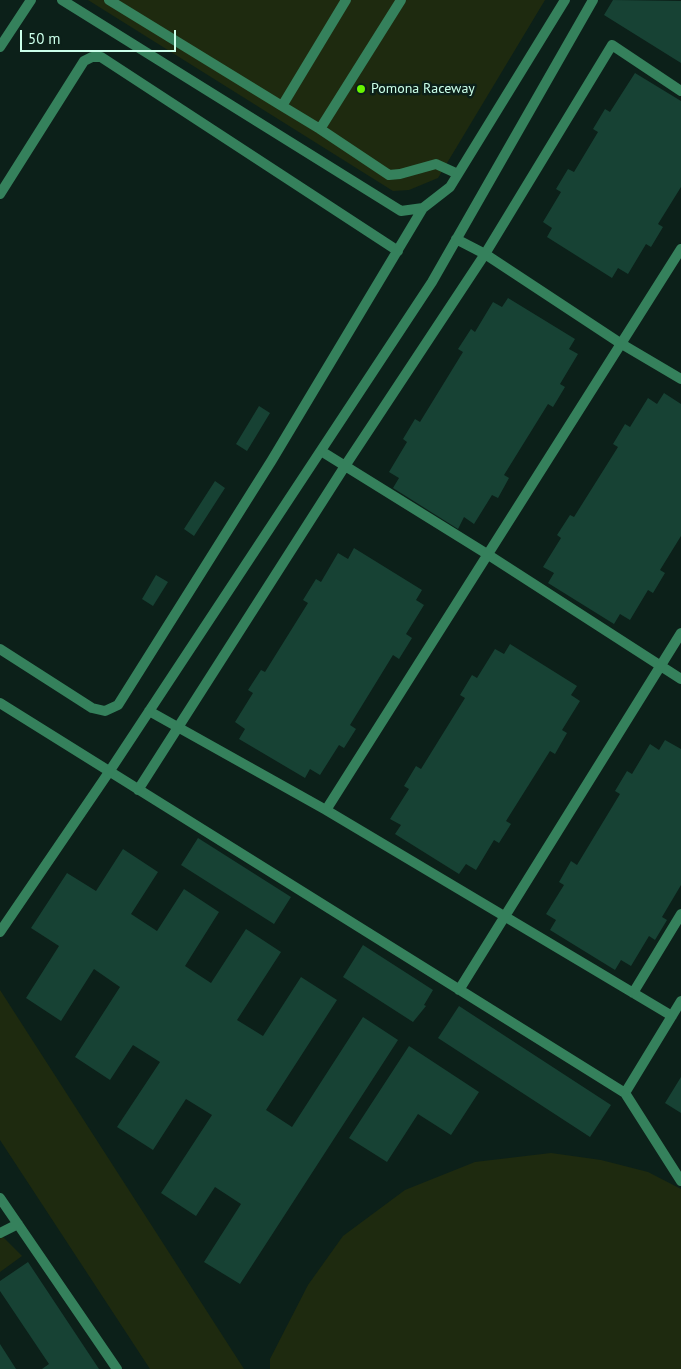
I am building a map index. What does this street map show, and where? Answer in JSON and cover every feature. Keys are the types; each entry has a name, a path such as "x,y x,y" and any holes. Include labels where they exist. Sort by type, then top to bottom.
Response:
{"lane":[{"path":"0,47 31,0"},
{"path":"62,0 401,211 423,208"},
{"path":"110,0 320,129 389,175 400,174 436,164 458,174"},
{"path":"282,106 346,0"},
{"path":"320,129 401,0"},
{"path":"0,649 92,708 105,711 118,705 272,460 423,208 450,186 565,0"},
{"path":"0,932 109,772 432,282 593,0"},
{"path":"138,790 345,466 485,254 612,45 681,91"},
{"path":"0,194 84,60 92,57 101,57 398,251"},
{"path":"456,239 485,254 620,343 681,380"},
{"path":"326,810 681,249"},
{"path":"321,451 487,554 681,679"},
{"path":"459,990 681,633"},
{"path":"0,703 625,1093 681,1181"},
{"path":"149,711 178,729 326,810 672,1016"},
{"path":"633,993 681,914"},
{"path":"625,1093 681,1001"},
{"path":"0,1198 117,1369"},
{"path":"0,1233 18,1224"}],"green space":[{"name":"Pomona Raceway","path":"88,0 545,0 438,178 409,190 393,191"},
{"path":"0,990 244,1369 150,1369 0,1140"},
{"path":"551,1153 601,1160 648,1172 681,1189 681,1369 270,1369 270,1359 308,1285 343,1236 405,1190 475,1162"},
{"path":"0,1234 22,1256 0,1272"}],"building":[{"path":"613,0 681,1 681,63 604,15"},
{"path":"635,73 681,101 681,187 658,224 663,227 651,247 646,244 628,274 618,268 612,278 547,237 552,228 543,222 561,192 556,189 568,169 574,172 598,132 593,129 605,109 610,112"},
{"path":"508,298 575,339 569,349 578,354 560,384 565,387 553,407 548,404 504,475 509,478 498,498 492,495 474,524 464,517 458,529 393,488 399,478 389,472 407,442 403,439 415,419 420,422 463,352 458,349 471,329 475,332 493,302 502,307"},
{"path":"664,393 681,404 681,536 660,570 665,573 653,593 648,590 630,620 620,614 614,624 548,583 554,573 543,567 561,538 557,535 570,515 574,517 618,447 613,444 625,424 630,427 648,398 657,404"},
{"path":"259,406 270,413 247,451 236,444"},
{"path":"215,481 225,488 194,536 184,529"},
{"path":"354,548 422,590 416,600 424,605 406,634 412,638 399,659 393,655 350,725 356,729 344,748 339,745 320,775 310,769 305,778 239,739 245,729 235,722 253,693 248,690 261,670 265,672 308,603 303,600 316,579 321,582 338,553 348,559"},
{"path":"156,575 168,582 153,606 142,599"},
{"path":"510,644 577,686 571,695 580,701 562,730 567,733 555,754 550,751 506,821 511,824 499,843 494,840 476,870 466,864 459,874 395,834 401,825 390,819 409,789 404,786 416,766 421,769 465,698 460,695 472,675 477,678 495,649 504,654"},
{"path":"665,740 681,749 681,885 662,917 667,920 655,940 649,936 631,966 621,960 615,970 550,930 556,920 546,914 564,885 559,882 571,861 577,865 620,794 615,791 627,771 632,774 650,744 659,750"},
{"path":"198,838 291,897 274,924 181,865"},
{"path":"123,849 158,872 131,914 157,931 184,889 219,912 185,966 211,983 246,929 281,952 237,1020 263,1036 301,977 337,1000 266,1110 292,1127 363,1017 398,1040 240,1284 204,1262 241,1204 215,1187 196,1216 161,1193 212,1115 186,1099 153,1150 117,1127 160,1062 133,1045 110,1080 75,1057 120,987 94,969 61,1021 26,998 59,946 31,928 67,873 96,891"},
{"path":"363,945 433,990 424,1005 426,1006 413,1022 343,977"},
{"path":"459,1006 611,1105 590,1137 438,1038"},
{"path":"409,1046 479,1092 451,1135 418,1114 387,1162 349,1138"},
{"path":"681,1077 681,1113 665,1103"},
{"path":"28,1262 99,1369 42,1369 49,1364 0,1291 0,1281"},
{"path":"0,1344 16,1369 0,1369"}],"place":[{"name":"Pomona Raceway","path":"361,89"}]}
